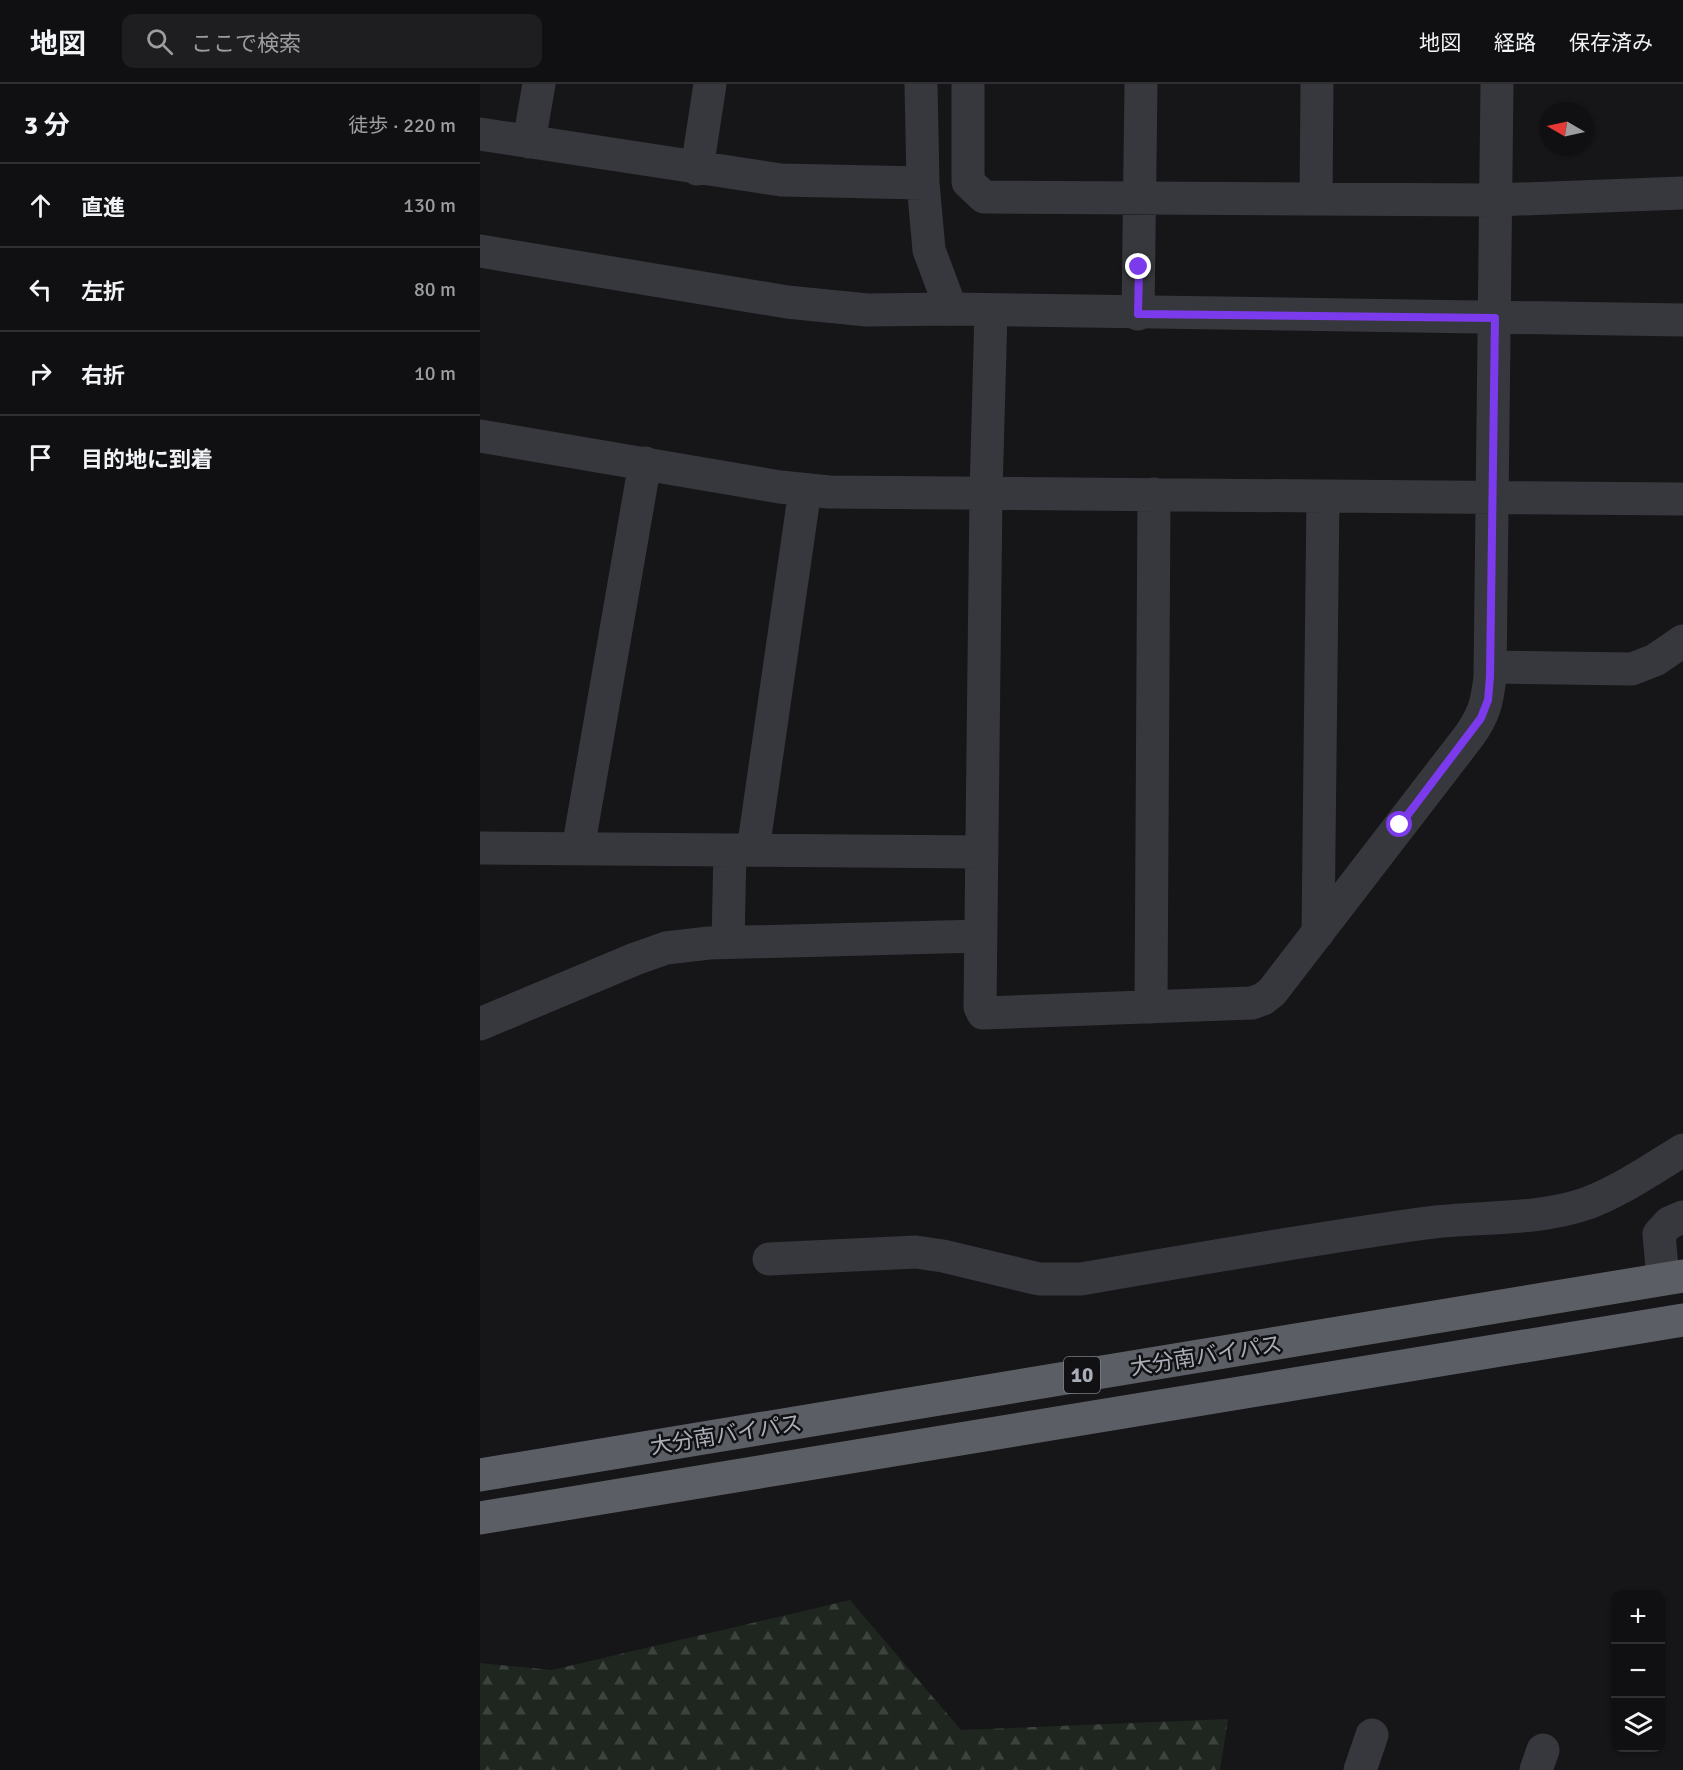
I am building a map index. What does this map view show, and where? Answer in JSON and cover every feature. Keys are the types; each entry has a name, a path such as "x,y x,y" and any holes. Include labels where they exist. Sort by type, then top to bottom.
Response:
{"highway":[{"name":"大分南バイパス","path":"480,1475 1673,1278"},
{"name":"大分南バイパス","path":"480,1518 1683,1320"}],"street":[{"path":"529,142 538,84"},
{"path":"697,169 710,84"},
{"path":"921,84 929,250 951,309"},
{"path":"968,84 968,182 984,197 1495,200 1683,193"},
{"path":"1138,314 1141,84"},
{"path":"1316,198 1317,84"},
{"path":"991,311 986,493 980,1007 983,1013 1252,1003 1263,999 1272,992 1318,933 1481,718 1488,700 1497,84"},
{"path":"480,134 697,169 781,180 924,183"},
{"path":"480,251 787,302 867,310 951,309 1138,314 1683,320"},
{"path":"480,436 805,490 1683,499"},
{"path":"578,849 645,463"},
{"path":"728,942 741,850 805,490"},
{"path":"1151,1006 1154,495"},
{"path":"1318,933 1323,496"},
{"path":"1490,667 1632,669 1655,660 1683,641"},
{"path":"480,849 982,852"},
{"path":"480,1024 666,948 728,942 980,936"},
{"path":"769,1259 916,1252 943,1256 1039,1279 1081,1279 1337,1236 1557,1210 1586,1203 1616,1191 1683,1150"},
{"path":"1673,1278 1659,1234 1669,1223 1683,1217"},
{"path":"1360,1770 1372,1735"}],"green space":[{"path":"850,1600 961,1730 1228,1719 1220,1770 480,1770 480,1663 552,1670"}],"route":[{"path":"1139,267 1138,314 1495,318 1488,700 1481,718 1469,736 1400,825"}]}
